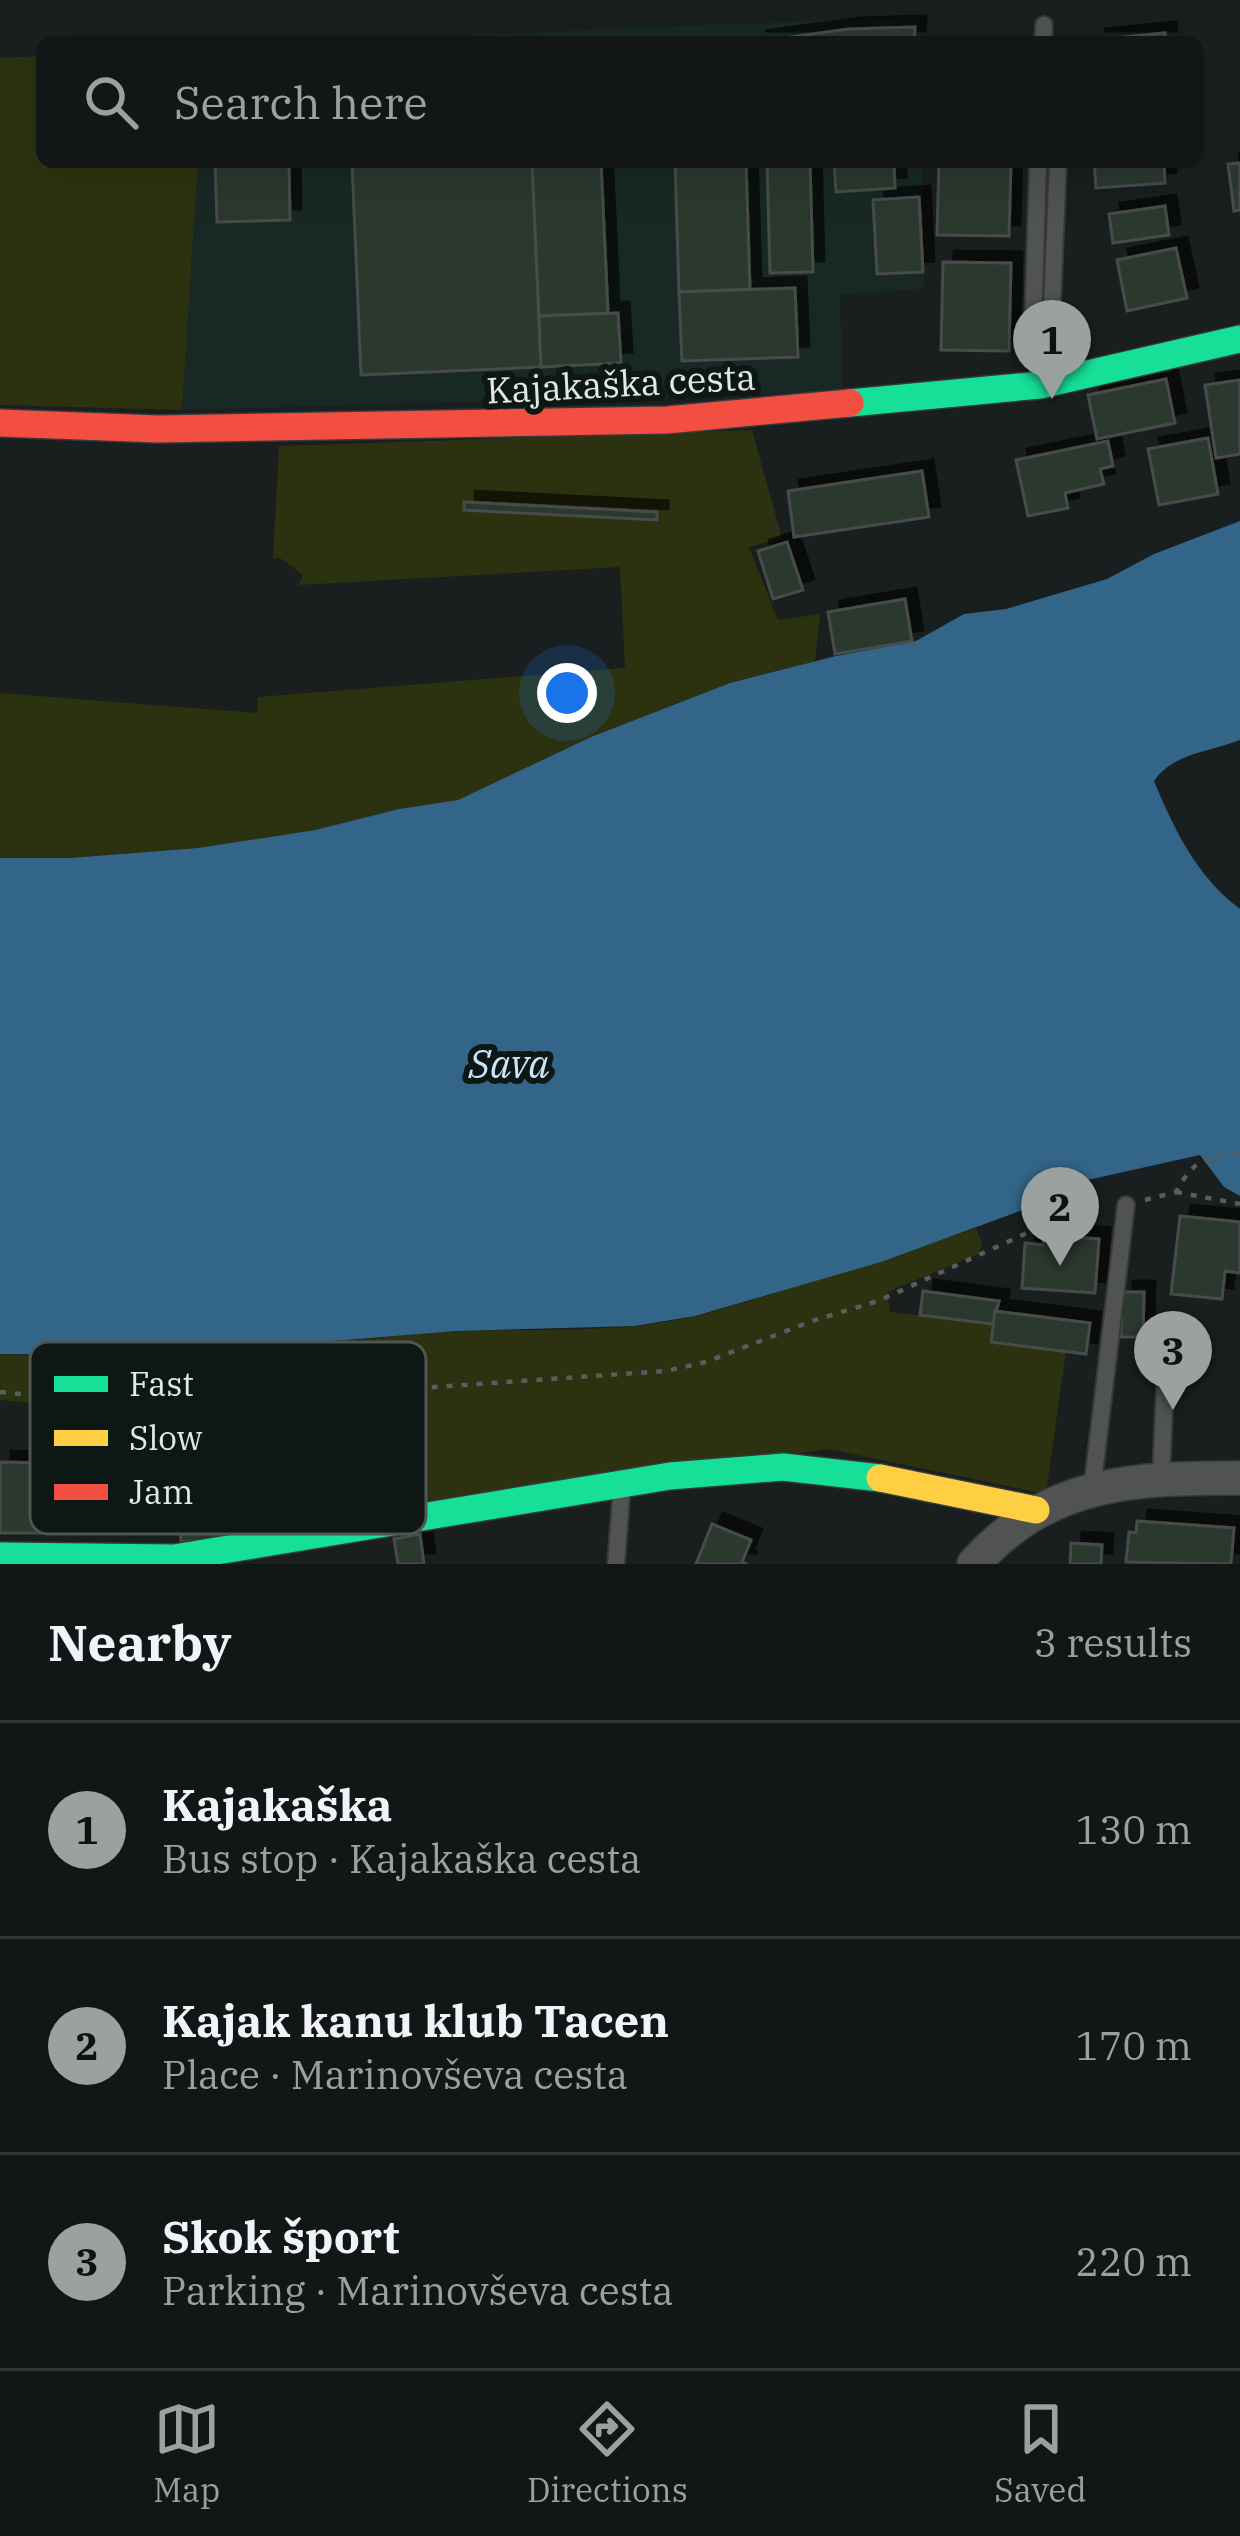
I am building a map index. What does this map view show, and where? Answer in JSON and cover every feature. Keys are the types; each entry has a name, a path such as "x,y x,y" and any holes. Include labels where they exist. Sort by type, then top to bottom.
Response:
{"street":[{"name":"Kajakaška cesta","path":"0,423 181,429 646,421 1040,385 1240,339"},
{"path":"426,1517 716,1471 783,1467 881,1478 1036,1510"},
{"path":"974,1564 1036,1510 1092,1490 1161,1478 1240,1478"},
{"path":"0,1556 175,1558 320,1534"}],"lane":[{"path":"1038,168 1033,328 1041,349 1040,385"},
{"path":"1041,349 1051,328 1058,168"},
{"path":"1092,1490 1126,1204"},
{"path":"1161,1478 1166,1363"},
{"path":"616,1564 622,1485"}],"path":[{"path":"1176,1192 1190,1167 1203,1159 1240,1153"},
{"path":"426,1388 666,1371 706,1362 878,1301 1049,1223 1108,1204 1176,1192 1240,1204"},
{"path":"0,1392 30,1395"}],"shaded area":[{"path":"920,17 920,36 460,36"},
{"path":"198,168 922,168 924,289 840,295 843,392 182,410"}],"green space":[{"path":"36,56 36,168 198,168 182,410 0,405 0,58"},
{"path":"752,430 782,538 749,547 778,620 820,614 815,661 730,683 591,737 458,800 198,848 0,858 0,693 257,713 258,697 625,668 620,567 299,585 303,575 280,558 273,559 279,446"},
{"path":"976,1228 982,1244 978,1254 887,1292 890,1312 993,1324 992,1342 1066,1351 1046,1494 828,1449 426,1509 426,1342 330,1342 657,1323 741,1304"},
{"path":"0,1354 30,1355 30,1403 0,1400"}],"water":[{"name":"Sava","path":"1240,521 1240,740 1171,764 1154,781 1199,867 1240,909 1240,1196 1224,1187 1200,1155 1074,1183 1028,1208 881,1262 695,1316 635,1326 456,1331 322,1342 30,1342 30,1354 0,1354 0,858 198,848 458,800 591,737 730,683 916,641 964,614 1006,609 1107,579 1154,554"}],"building":[{"path":"915,27 914,36 798,36"},
{"path":"1240,163 1240,210 1234,211 1228,164"},
{"path":"215,168 289,168 290,220 217,222"},
{"path":"352,168 532,168 541,367 361,375"},
{"path":"532,168 601,168 608,313 539,316"},
{"path":"675,168 746,168 750,289 679,292"},
{"path":"767,168 810,168 813,272 770,273"},
{"path":"834,168 894,168 895,188 836,192"},
{"path":"939,168 1011,168 1009,236 937,235"},
{"path":"1094,168 1164,168 1165,183 1096,188"},
{"path":"919,197 923,272 877,274 873,200"},
{"path":"1165,206 1169,235 1113,243 1109,214"},
{"path":"1176,248 1187,298 1127,311 1117,260"},
{"path":"943,262 1011,263 1009,351 941,350"},
{"path":"795,288 798,357 682,361 679,292"},
{"path":"618,313 621,363 541,367 539,316"},
{"path":"1166,379 1175,423 1097,439 1088,395"},
{"path":"1240,380 1240,454 1216,458 1205,385"},
{"path":"1208,438 1218,494 1159,505 1148,449"},
{"path":"1108,441 1113,466 1100,469 1104,484 1065,493 1068,508 1028,516 1016,460"},
{"path":"922,471 929,517 794,537 788,491"},
{"path":"464,502 657,512 657,520 464,510"},
{"path":"787,542 803,590 773,599 758,551"},
{"path":"905,599 912,641 835,654 828,612"},
{"path":"1180,1216 1240,1222 1240,1273 1225,1271 1222,1299 1171,1294"},
{"path":"1044,1235 1099,1239 1095,1293 1022,1288 1025,1243 1043,1245"},
{"path":"923,1291 999,1301 993,1324 920,1315"},
{"path":"1122,1292 1144,1292 1143,1337 1121,1337"},
{"path":"995,1311 1090,1323 1086,1354 991,1342"},
{"path":"0,1462 30,1463 30,1533 0,1533"},
{"path":"1137,1521 1234,1528 1231,1564 1126,1562 1129,1532 1136,1533"},
{"path":"712,1524 751,1540 742,1562 747,1564 696,1564"},
{"path":"181,1534 229,1534 229,1539 181,1542"},
{"path":"420,1534 424,1564 398,1564 394,1539"},
{"path":"1071,1543 1102,1545 1101,1564 1070,1564"}],"traffic: fast":[{"path":"850,403 1040,385 1240,339"},
{"path":"426,1516 670,1476 783,1467 880,1478"},
{"path":"0,1556 174,1558 319,1534"}],"traffic: slow":[{"path":"880,1478 1036,1510"}],"traffic: jam":[{"path":"0,423 158,429 667,420 850,403"}],"place":[{"name":"Kajakaška","path":"1052,399"},
{"name":"Kajak kanu klub Tacen","path":"1060,1266"},
{"name":"Skok šport","path":"1173,1410"}]}
